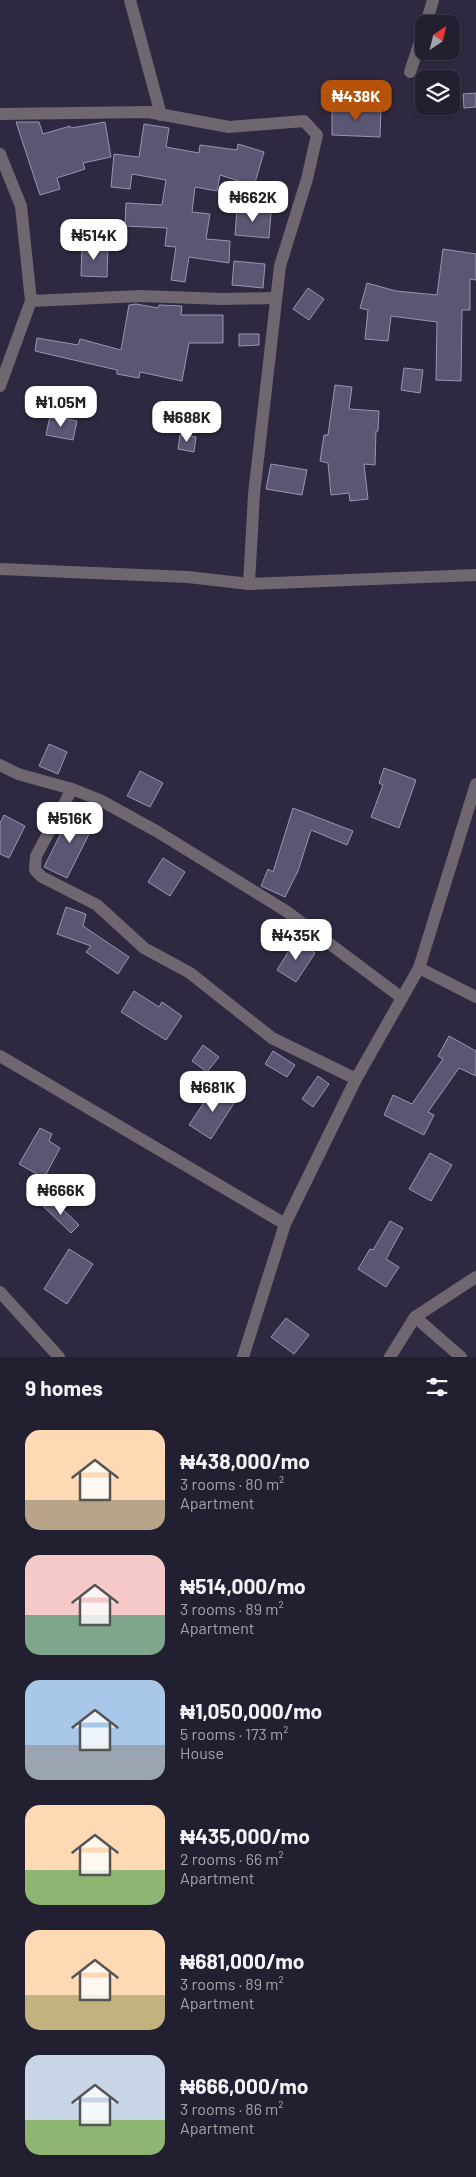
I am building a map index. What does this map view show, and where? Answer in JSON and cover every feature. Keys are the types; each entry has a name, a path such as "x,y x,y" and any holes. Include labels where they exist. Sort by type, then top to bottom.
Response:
{"street":[{"path":"130,0 161,115"},
{"path":"429,15 433,0"},
{"path":"410,72 415,57"},
{"path":"0,114 148,112 229,128 304,121 317,135 307,179 280,266 275,298 254,494 249,584"},
{"path":"0,154 21,206 31,301 0,386"},
{"path":"31,301 141,296 222,299 275,298"},
{"path":"0,569 188,578 249,584 476,575"},
{"path":"0,765 18,774 100,800 158,832 286,911 402,998"},
{"path":"243,1357 285,1224 356,1079 419,968 476,784"},
{"path":"72,790 36,856 35,870 42,877 97,905 144,948 190,973 272,1038 356,1079"},
{"path":"419,968 476,997"},
{"path":"0,1056 285,1224"},
{"path":"390,1357 415,1317 476,1277"},
{"path":"0,1292 59,1357"},
{"path":"415,1317 461,1357"}],"building":[{"path":"476,93 476,107 464,108 463,94"},
{"path":"332,107 381,108 380,137 332,135"},
{"path":"16,122 39,122 43,134 70,126 71,128 105,122 111,157 83,163 85,169 57,178 60,189 40,195"},
{"path":"144,124 169,128 166,147 199,153 200,145 237,150 238,144 264,152 254,186 220,175 217,191 195,187 192,212 210,214 206,239 230,241 229,263 189,257 185,282 171,280 176,247 165,246 167,228 125,226 126,203 162,205 166,180 132,174 130,189 111,187 114,154 139,157"},
{"path":"237,209 271,212 269,238 235,235"},
{"path":"82,245 108,246 107,277 81,276"},
{"path":"443,249 476,254 476,280 470,279 470,310 462,310 461,381 436,380 437,322 391,316 388,341 365,339 368,310 360,308 367,283 396,291 437,295"},
{"path":"234,261 265,264 263,288 232,285"},
{"path":"308,288 324,299 309,320 293,309"},
{"path":"136,304 158,308 159,305 182,306 181,315 223,315 223,343 189,343 182,381 140,372 139,378 117,374 117,370 35,351 37,338 78,345 80,339 121,350 129,305"},
{"path":"239,334 259,334 259,345 239,346"},
{"path":"404,368 423,370 420,393 401,390"},
{"path":"335,385 352,387 349,409 379,411 378,431 376,431 375,465 364,464 368,499 350,501 349,493 331,495 328,463 320,461 324,435 328,435"},
{"path":"50,416 77,421 73,440 46,435"},
{"path":"180,435 196,437 194,452 178,449"},
{"path":"271,464 307,470 302,495 266,489"},
{"path":"49,744 67,752 58,774 39,766"},
{"path":"384,768 416,780 399,828 371,817 383,785 379,783"},
{"path":"140,771 163,783 150,807 127,796"},
{"path":"293,808 353,831 347,845 311,830 298,871 285,897 261,886 268,869 273,872"},
{"path":"73,809 96,820 67,878 44,867"},
{"path":"4,815 25,826 9,858 0,854 0,823"},
{"path":"163,858 185,872 170,896 148,882"},
{"path":"66,907 86,914 83,926 129,957 118,974 86,952 91,946 57,934"},
{"path":"295,941 315,953 296,982 277,970"},
{"path":"134,991 159,1007 162,1002 182,1016 166,1040 121,1012"},
{"path":"449,1036 476,1051 476,1076 459,1068 428,1112 434,1115 424,1135 384,1115 393,1095 412,1104 443,1059 438,1056"},
{"path":"203,1045 219,1057 207,1072 192,1061"},
{"path":"273,1051 295,1065 287,1077 265,1064"},
{"path":"318,1076 329,1084 313,1107 302,1099"},
{"path":"215,1086 236,1100 211,1139 189,1125"},
{"path":"40,1128 52,1134 49,1141 60,1148 44,1178 19,1164"},
{"path":"430,1153 452,1165 431,1201 409,1189"},
{"path":"51,1198 79,1225 71,1233 43,1206"},
{"path":"390,1221 403,1228 386,1259 399,1267 386,1287 358,1269 370,1249 373,1250"},
{"path":"69,1249 93,1264 67,1304 44,1289"},
{"path":"286,1318 309,1335 294,1354 271,1337"}]}
